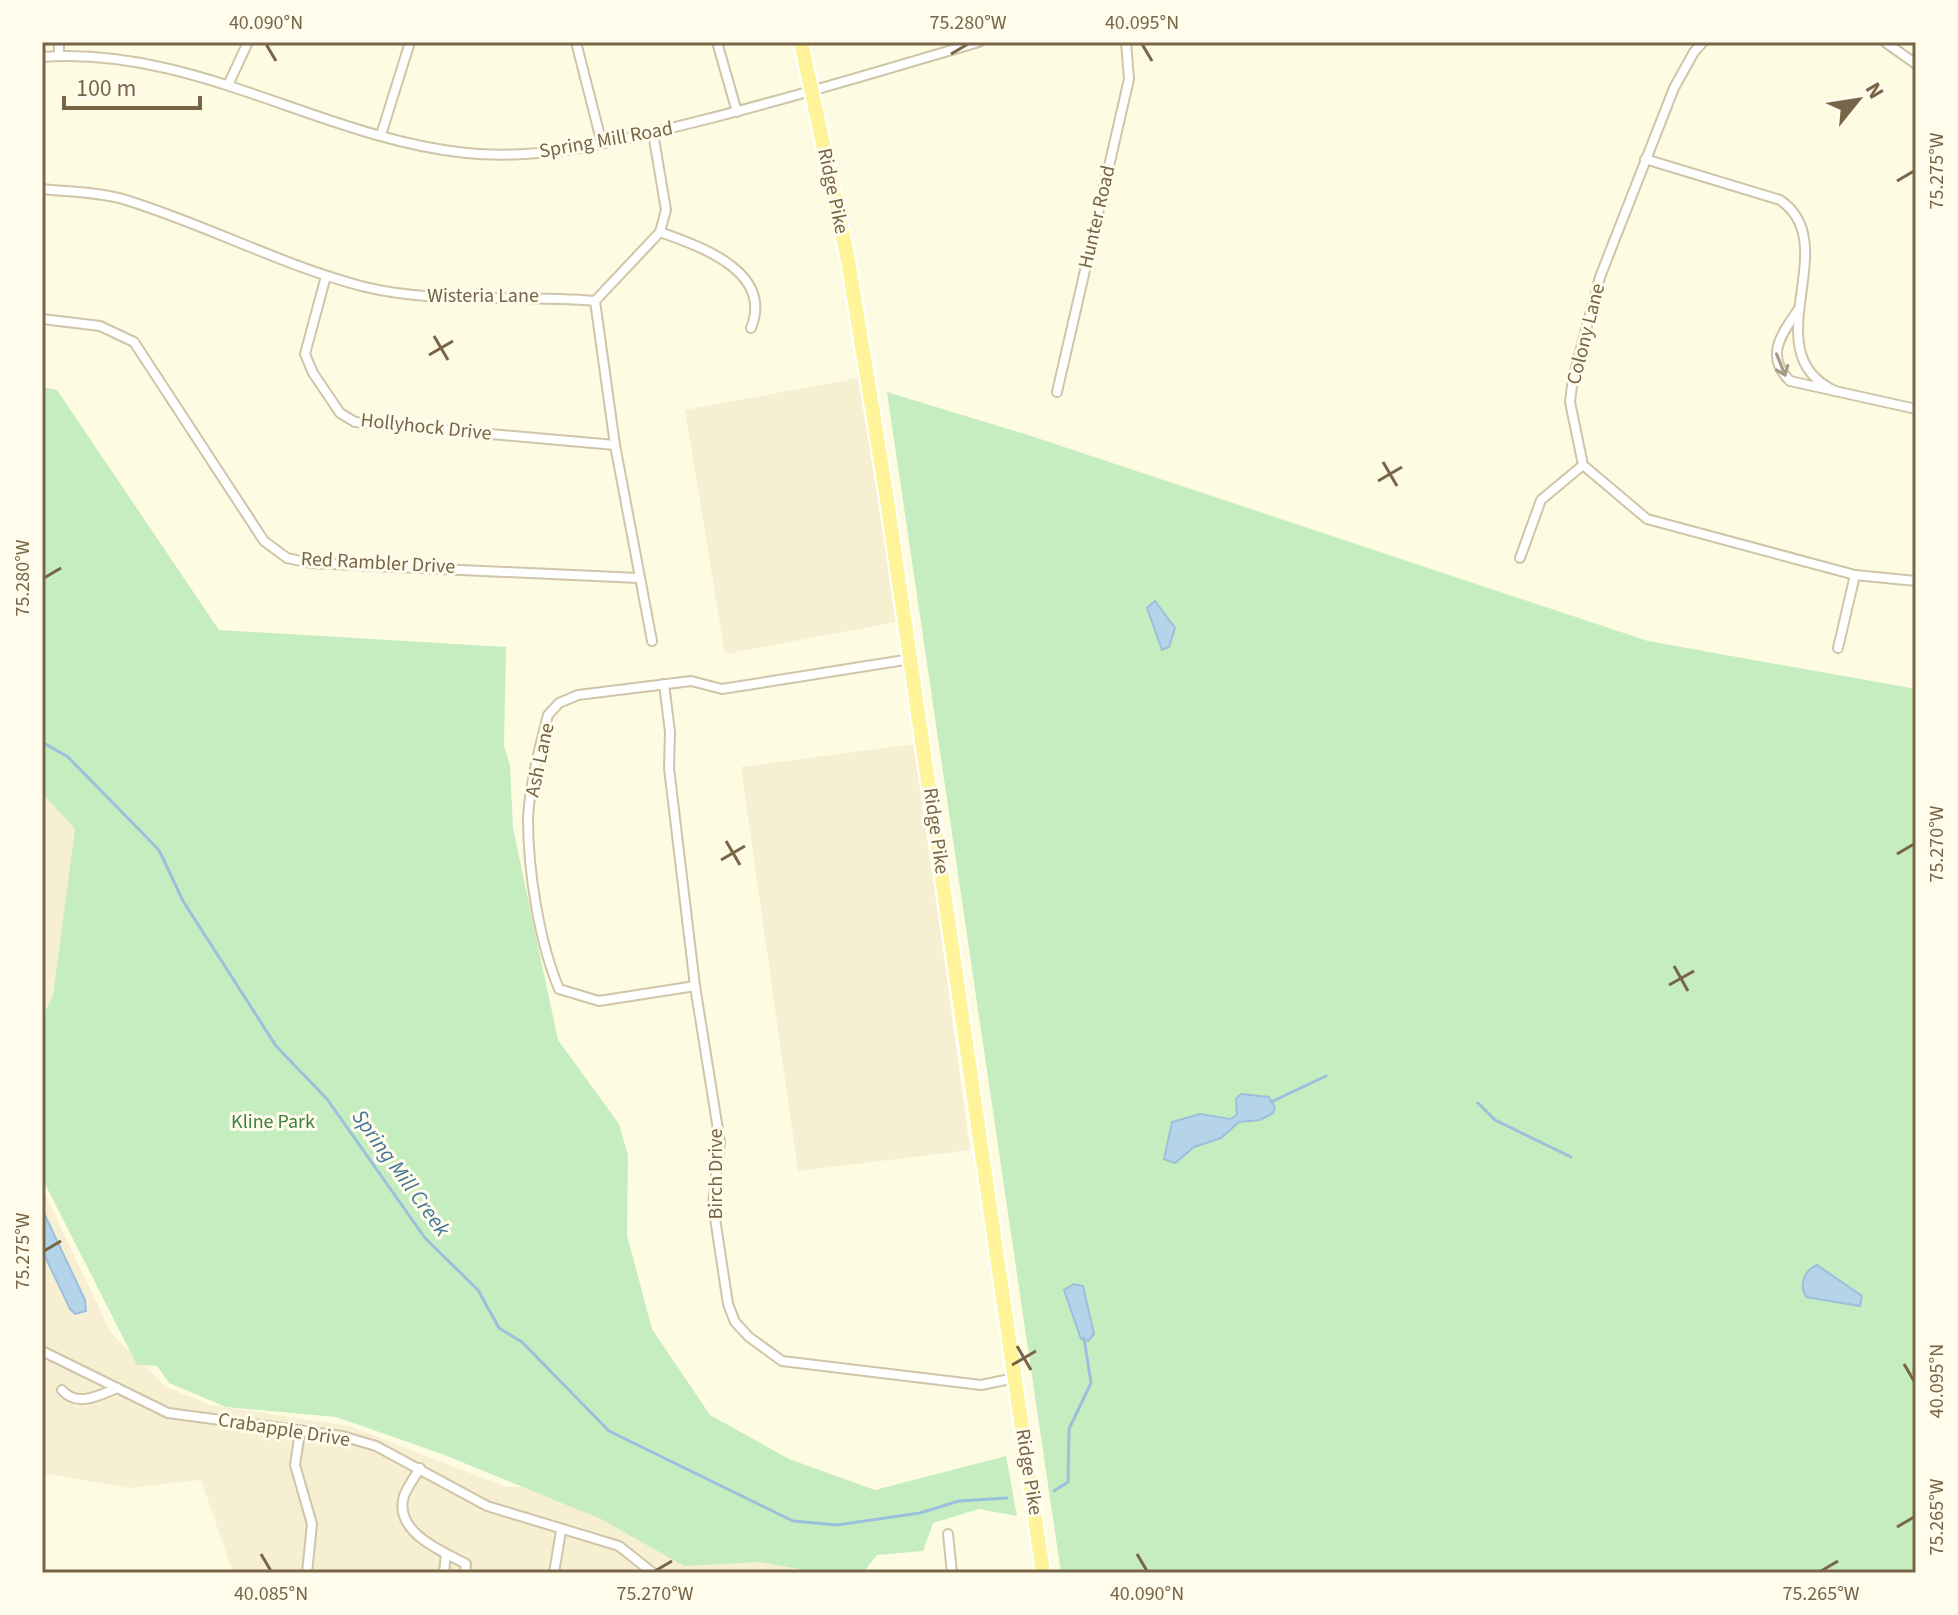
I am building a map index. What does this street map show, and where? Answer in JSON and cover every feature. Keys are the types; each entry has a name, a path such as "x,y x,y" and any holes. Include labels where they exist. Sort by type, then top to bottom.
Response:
{"main road":[{"name":"Ridge Pike","path":"801,42 814,90 850,272 912,659 1043,1573"}],"street":[{"path":"59,42 59,56"},
{"path":"229,83 248,42"},
{"path":"381,135 410,42"},
{"path":"576,42 602,144"},
{"path":"717,42 737,112"},
{"name":"Spring Mill Road","path":"42,57 157,66 229,83 381,135 466,153 558,152 737,112 979,42"},
{"name":"Hunter Road","path":"1057,392 1129,79 1126,42"},
{"name":"Colony Lane","path":"1583,465 1570,402 1573,378 1600,277 1674,88 1695,47 1703,42"},
{"path":"1885,42 1916,64"},
{"path":"652,641 615,445 595,301 660,232 666,210 653,133"},
{"path":"1645,159 1780,200 1791,208 1803,229 1805,252 1797,330 1805,364 1811,375 1835,391"},
{"name":"Wisteria Lane","path":"42,189 125,200 326,276 414,296 546,296 595,301"},
{"path":"660,232 713,251 729,261 751,292 757,314 751,328"},
{"name":"Hollyhock Drive","path":"326,276 305,354 313,373 340,413 348,418 355,422 615,445"},
{"path":"1800,307 1778,339 1776,351 1781,373 1805,387 1916,409"},
{"name":"Red Rambler Drive","path":"42,319 100,326 134,342 264,541 287,558 310,563 638,578"},
{"path":"1520,558 1541,500 1583,465 1647,519 1855,575 1916,581"},
{"path":"1838,648 1855,575"},
{"name":"Ash Lane","path":"695,986 599,1001 559,989 547,961 531,862 528,816 548,715 559,703 578,695 691,681 722,689 912,659"},
{"name":"Birch Drive","path":"664,684 670,732 669,768 695,986 720,1142 713,1205 728,1304 735,1322 749,1337 782,1361 981,1385 1015,1378"},
{"name":"Crabapple Drive","path":"42,1351 168,1413 342,1436 376,1446 487,1506 561,1531 619,1546 653,1573"},
{"path":"62,1390 67,1396 88,1400 117,1388"},
{"path":"300,1432 295,1465 312,1524 307,1573"},
{"path":"420,1468 404,1496 404,1514 410,1528 446,1554 466,1564 465,1573"},
{"path":"554,1573 561,1531"},
{"path":"948,1534 952,1573"},
{"path":"444,1573 446,1554"}],"shaded area":[{"path":"859,378 897,622 725,654 685,410"},
{"path":"915,744 970,1150 798,1171 741,767"},
{"path":"42,793 75,829 53,995 42,1017"},
{"path":"42,1188 111,1333 166,1387 211,1405 349,1426 506,1487 606,1488 804,1573 233,1573 201,1480 128,1488 42,1473"}],"green space":[{"name":"Kline Park","path":"42,387 57,390 219,630 506,647 504,746 510,765 513,828 558,1040 619,1124 628,1155 627,1235 652,1329 710,1415 789,1459 875,1490 1006,1456 1017,1516 979,1509 933,1523 923,1551 877,1555 863,1573 821,1573 759,1562 684,1566 601,1519 442,1454 336,1417 226,1407 169,1383 157,1366 137,1365 42,1178 42,1017 53,995 75,829 42,793"},
{"path":"887,392 1028,435 1648,641 1916,689 1916,1573 1061,1573"}],"water":[{"path":"1155,601 1175,628 1169,647 1162,650 1147,608"},
{"path":"1241,1094 1269,1097 1275,1107 1273,1113 1260,1120 1239,1122 1221,1138 1194,1147 1175,1163 1164,1159 1172,1122 1200,1114 1230,1119 1237,1115 1236,1099"},
{"path":"42,1209 85,1300 86,1311 75,1314 70,1309 42,1250"},
{"path":"1817,1265 1862,1296 1860,1306 1806,1297 1804,1279"},
{"path":"1074,1284 1083,1286 1094,1334 1088,1341 1081,1339 1064,1290"}],"waterway":[{"name":"Spring Mill Creek","path":"42,742 68,757 159,850 183,901 276,1046 327,1099 425,1238 478,1290 499,1328 522,1342 609,1431 793,1521 837,1525 920,1513 959,1501 1007,1498"},
{"name":"Spring Mill Creek","path":"1271,1102 1326,1076"},
{"name":"Spring Mill Creek","path":"1478,1103 1495,1120 1571,1157"},
{"name":"Spring Mill Creek","path":"1054,1491 1068,1482 1069,1429 1091,1383 1084,1338"}]}
